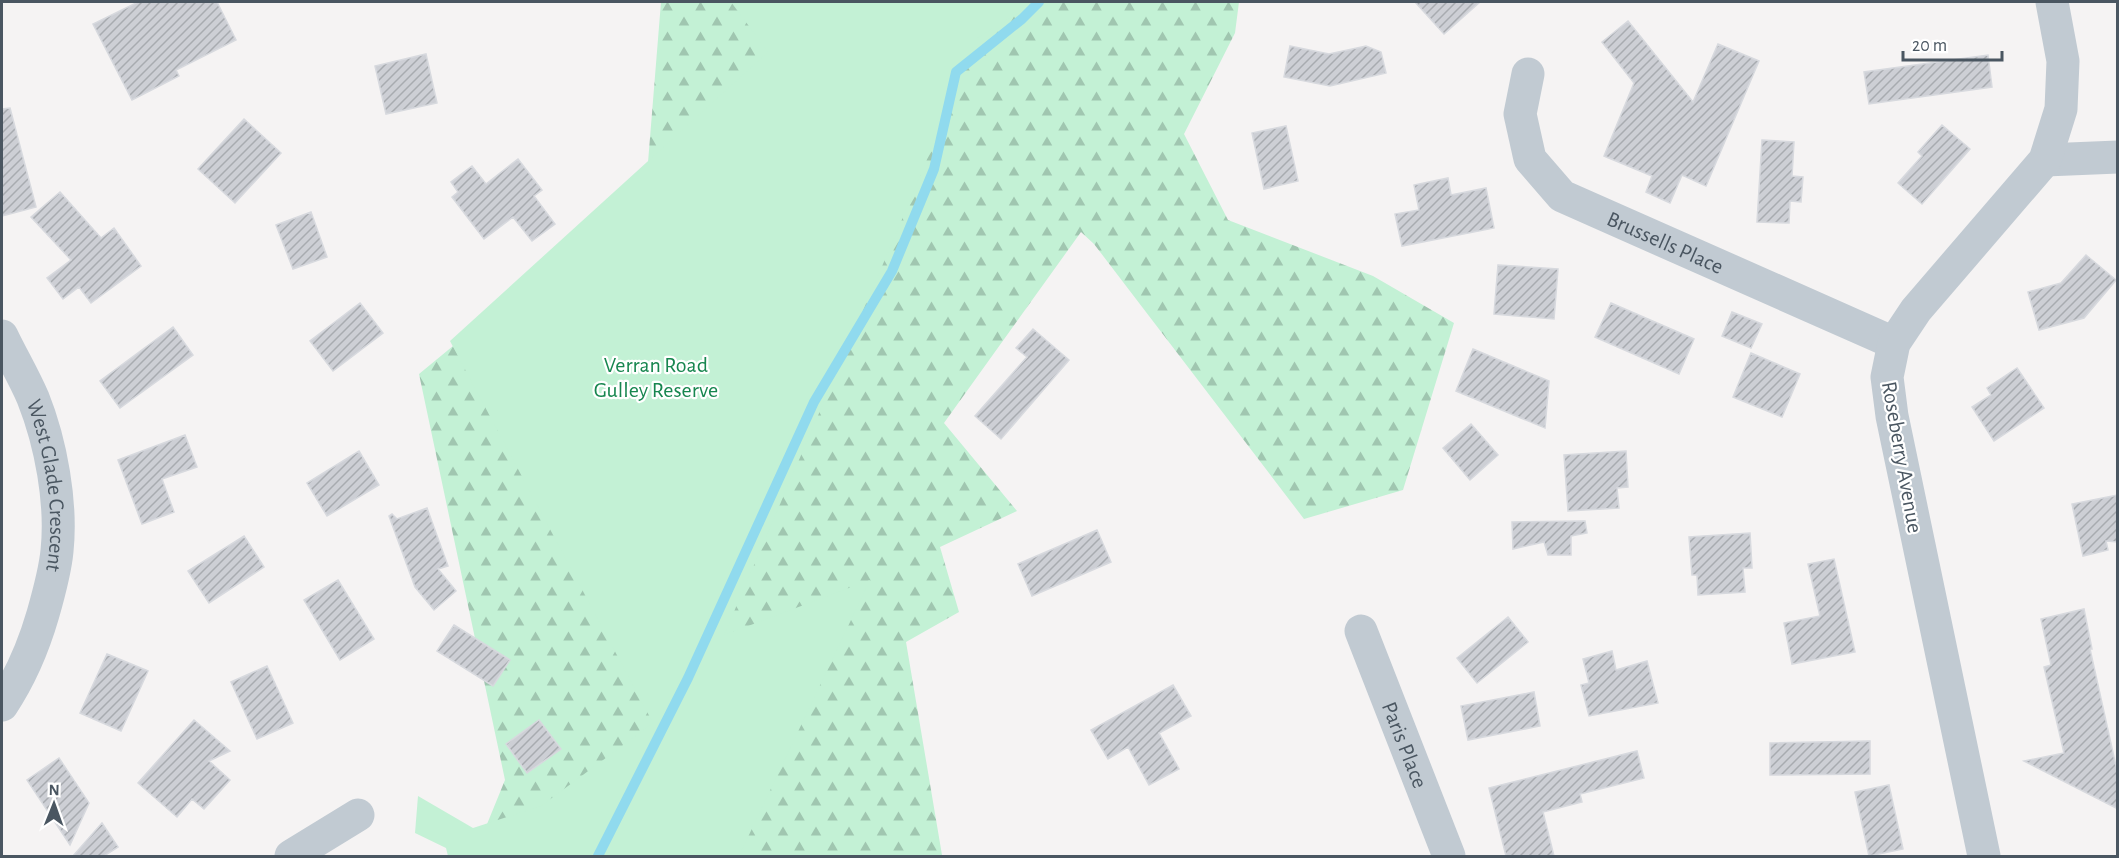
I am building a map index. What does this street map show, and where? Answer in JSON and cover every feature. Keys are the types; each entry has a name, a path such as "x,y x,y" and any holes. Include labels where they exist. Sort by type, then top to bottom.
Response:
{"street":[{"name":"Roseberry Avenue","path":"1984,856 1892,416 1887,377 1894,343 1916,310 2045,160 2061,109 2063,61 2052,2"},
{"name":"Brussells Place","path":"1528,74 1520,114 1530,159 1562,196 1894,343"},
{"path":"2045,160 2118,158"},
{"name":"West Glade Crescent","path":"2,336 33,398 44,433 55,480 58,526 57,550 51,584 36,638 2,705"},
{"name":"Paris Place","path":"1361,631 1449,856"},
{"path":"291,856 358,815"}],"green space":[{"path":"661,2 1239,2 1235,33 1184,134 1228,220 1373,276 1454,323 1403,490 1304,519 1094,244 1081,232 944,423 1017,511 940,547 959,612 906,642 942,855 939,856 474,856 505,780 419,374 646,187"},
{"name":"Verran Road Gulley Reserve","path":"731,2 1036,2 977,38 724,635 870,580 739,856 448,856 446,848 415,833 418,796 473,828 541,806 653,723 450,341 768,52"}],"building":[{"path":"138,2 217,2 236,40 176,70 179,76 132,100 93,24"},
{"path":"1415,2 1480,2 1444,34"},
{"path":"1628,21 1693,102 1718,44 1759,61 1706,186 1682,175 1670,203 1646,192 1652,176 1604,156 1634,83 1602,42"},
{"path":"1290,46 1329,54 1366,46 1381,52 1386,73 1330,86 1284,77"},
{"path":"426,54 437,103 386,114 375,66"},
{"path":"1988,55 1992,87 1869,104 1864,72"},
{"path":"10,108 36,207 2,216 2,109"},
{"path":"244,119 281,153 235,203 198,169"},
{"path":"1942,125 1970,149 1922,204 1898,183 1922,156 1918,152"},
{"path":"1286,126 1298,181 1264,189 1252,133"},
{"path":"1762,140 1794,142 1792,176 1803,177 1801,202 1790,201 1789,223 1757,222"},
{"path":"518,159 542,190 534,196 555,224 532,241 513,217 484,239 452,197 458,192 451,182 472,166 486,184"},
{"path":"1448,178 1451,195 1486,188 1494,228 1402,246 1395,214 1419,210 1414,185"},
{"path":"60,192 101,238 114,228 141,266 91,303 79,287 63,299 47,278 71,260 31,217"},
{"path":"311,212 327,257 293,269 276,225"},
{"path":"2086,255 2116,280 2084,318 2039,330 2028,292 2061,283"},
{"path":"1498,265 1558,269 1554,319 1494,314"},
{"path":"360,303 383,333 333,371 310,341"},
{"path":"1611,303 1694,339 1679,374 1595,337"},
{"path":"1732,312 1762,324 1751,348 1722,336"},
{"path":"173,327 193,355 120,408 100,381"},
{"path":"1033,329 1069,360 1001,439 975,416 1027,357 1016,348"},
{"path":"1473,349 1549,381 1545,428 1456,391"},
{"path":"1751,353 1800,374 1782,417 1733,397"},
{"path":"2017,368 2044,408 1994,441 1972,407 1991,395 1987,388"},
{"path":"1471,424 1498,455 1470,480 1443,448"},
{"path":"185,435 197,467 162,479 174,512 142,524 118,460"},
{"path":"359,451 379,485 327,516 307,483"},
{"path":"1626,451 1628,487 1617,488 1619,508 1568,511 1564,455"},
{"path":"2118,495 2118,542 2106,541 2108,550 2083,556 2072,504"},
{"path":"427,508 448,566 438,569 456,591 434,610 415,587 389,516 392,514 397,519"},
{"path":"1585,521 1587,533 1571,536 1571,555 1548,555 1544,542 1513,549 1512,522"},
{"path":"1097,530 1111,562 1032,596 1018,564"},
{"path":"1750,533 1752,568 1743,568 1745,592 1698,595 1697,575 1692,575 1689,537"},
{"path":"244,536 264,567 209,603 188,571"},
{"path":"1834,559 1855,652 1792,664 1784,623 1820,616 1808,564"},
{"path":"338,580 374,639 340,660 304,600"},
{"path":"2084,609 2092,649 2090,649 2118,775 2118,809 2024,761 2064,753 2044,667 2051,665 2041,619"},
{"path":"1508,617 1528,642 1477,683 1457,658"},
{"path":"454,625 510,660 493,686 437,651"},
{"path":"1612,651 1616,670 1647,661 1658,703 1589,716 1581,685 1589,683 1583,659"},
{"path":"107,654 148,671 121,731 80,713"},
{"path":"267,666 293,723 257,739 231,682"},
{"path":"1173,685 1191,716 1159,733 1179,769 1149,785 1128,747 1108,759 1091,730"},
{"path":"1534,692 1540,726 1468,740 1461,706"},
{"path":"194,720 230,751 209,761 230,780 204,809 192,799 177,817 138,783"},
{"path":"539,720 561,749 527,773 506,744"},
{"path":"1870,741 1870,774 1770,775 1770,743"},
{"path":"1637,751 1644,778 1580,794 1582,802 1543,812 1554,856 1506,856 1489,788"},
{"path":"59,758 89,803 70,845 27,780"},
{"path":"1889,785 1903,849 1869,856 1855,792"},
{"path":"102,823 118,847 104,856 73,856"}],"waterway":[{"path":"598,856 688,678 814,402 892,271 934,169 956,72 1022,19 1039,2"}]}
